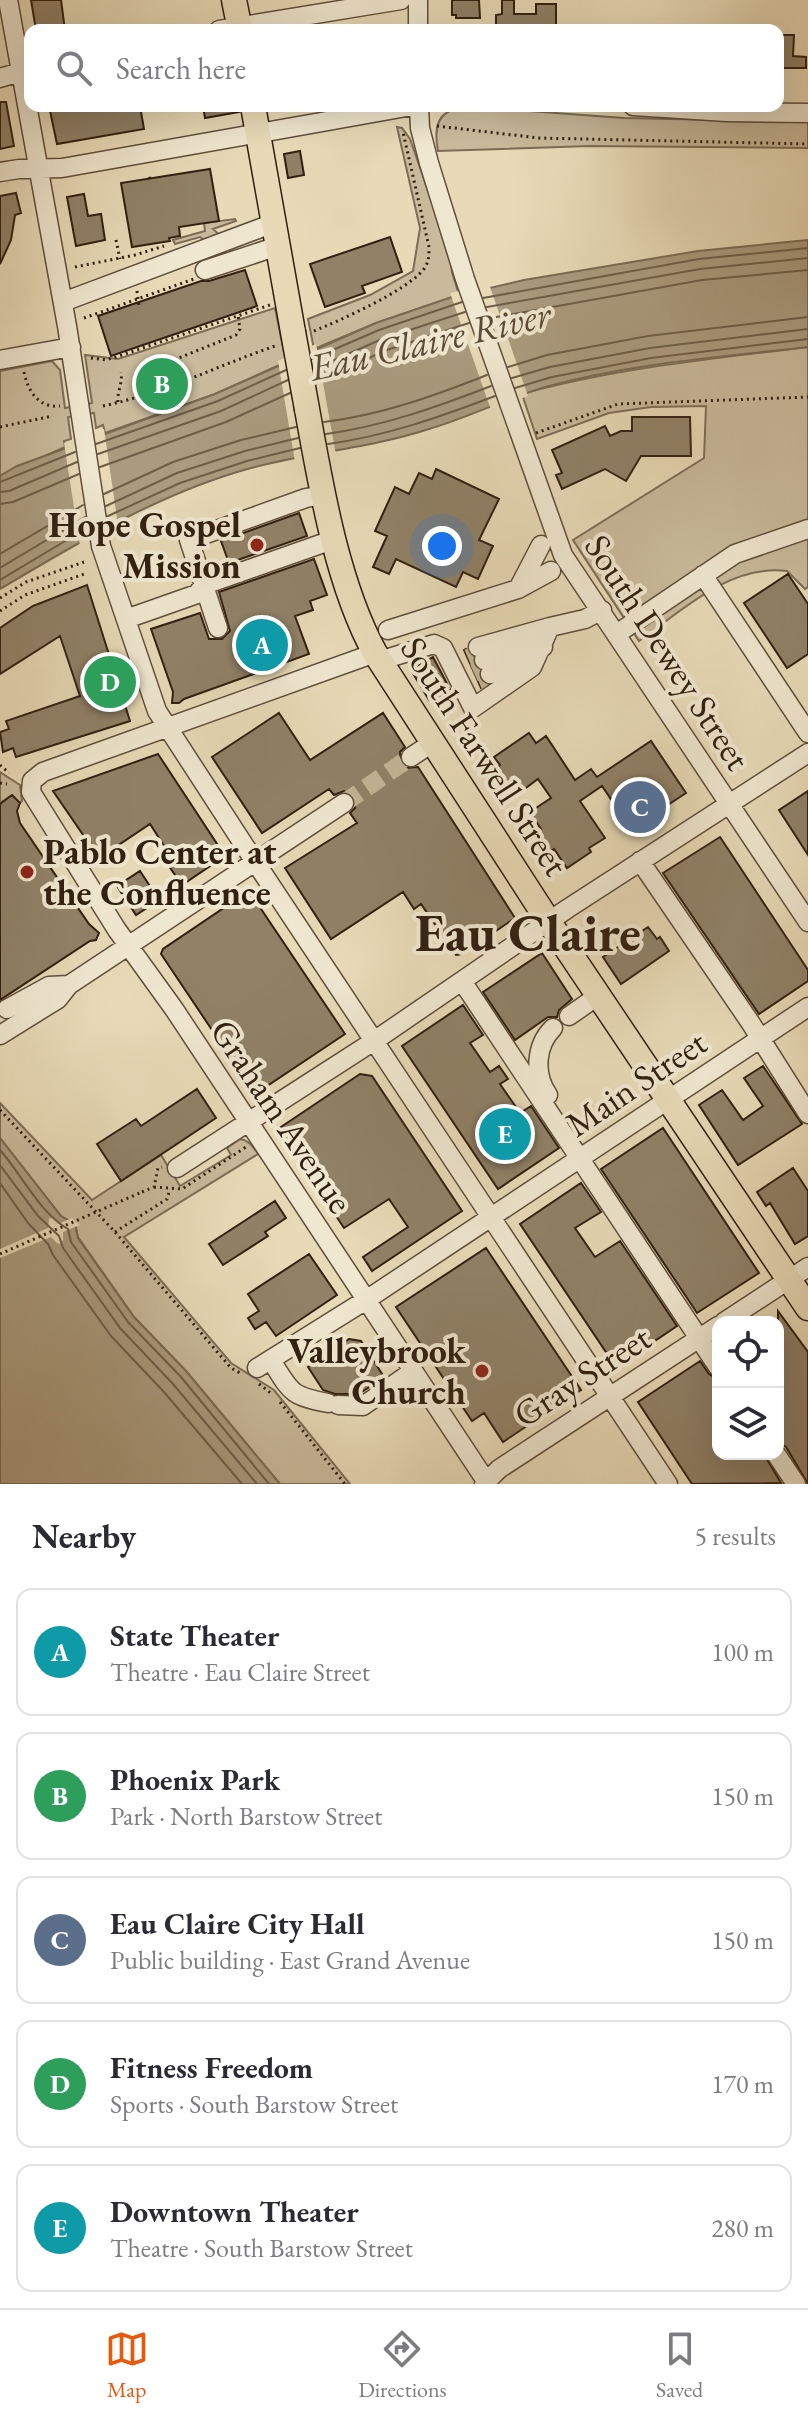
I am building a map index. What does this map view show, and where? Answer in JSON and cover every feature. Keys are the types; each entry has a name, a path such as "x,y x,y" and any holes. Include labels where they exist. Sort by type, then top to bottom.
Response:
{"main road":[{"path":"233,24 234,0"},
{"name":"South Farwell Street","path":"254,112 321,483 366,638 422,750 549,922 669,1099 799,1274 808,1308"}],"street":[{"path":"0,78 23,66 8,0"},
{"path":"262,24 401,0"},
{"path":"418,0 418,24"},
{"path":"29,112 71,347 101,546 157,711 668,1484"},
{"path":"0,172 62,168 379,112"},
{"name":"South Dewey Street","path":"419,112 429,163 465,279 563,555 618,633 808,922"},
{"path":"727,112 808,113"},
{"path":"63,302 181,259 276,234"},
{"path":"201,274 276,234"},
{"path":"0,360 71,347"},
{"path":"218,628 189,540 306,498 321,483"},
{"path":"618,633 735,554 808,529"},
{"path":"126,619 197,594 204,585 335,539"},
{"path":"518,589 541,545"},
{"path":"388,630 518,589 551,571"},
{"path":"703,575 808,733"},
{"path":"472,670 473,708 539,651 602,610"},
{"path":"166,728 377,657 434,644 472,670"},
{"path":"472,670 539,651"},
{"path":"472,670 539,651"},
{"name":"Graham Avenue","path":"166,728 43,772 32,781 33,799 486,1483"},
{"path":"168,1168 374,1041 640,861 808,753"},
{"path":"0,1035 58,999 69,985 344,803"},
{"path":"640,861 808,1114"},
{"path":"462,981 585,1155"},
{"path":"7,1009 49,986 69,985"},
{"path":"569,1016 599,995"},
{"name":"Main Street","path":"256,1371 808,1007"},
{"path":"553,1028 546,1035 541,1048 540,1078 543,1088 712,1358"},
{"path":"733,1316 799,1274"},
{"name":"Gray Street","path":"486,1483 499,1469 712,1330"},
{"path":"256,1371 282,1378 300,1398 363,1406 413,1371"},
{"path":"780,1460 796,1484"}],"path":[{"path":"438,126 539,138 808,144"},
{"path":"103,406 148,396 181,384 391,293 421,273 428,263 429,247 403,131"},
{"path":"75,267 135,255 166,245 181,259"},
{"path":"84,318 201,274"},
{"path":"91,358 106,360 271,305"},
{"path":"148,396 145,375 149,370 236,335 240,329 238,315"},
{"path":"21,357 32,394 44,405 60,406"},
{"path":"118,403 121,372"},
{"path":"521,438 618,404 808,397"},
{"path":"0,427 53,416"},
{"path":"0,598 26,582 84,562"},
{"path":"0,611 25,595 87,573"},
{"path":"0,765 9,773"},
{"path":"0,783 7,784"},
{"path":"0,1110 115,1232 231,1368 256,1371 345,1484"},
{"path":"0,1254 154,1187 182,1189 250,1144"},
{"path":"154,1187 168,1168 155,1162"},
{"path":"115,1232 167,1199 171,1189"}],"shaded area":[{"path":"449,112 543,112 624,118 808,122 808,148 590,146 438,151 438,122"},
{"path":"397,127 402,128 410,139 449,251 459,295 376,323 314,349 308,319 370,295 413,271 420,228"},
{"path":"235,219 213,229 224,239 209,244 200,237 175,244 173,240 205,231 204,223"},
{"path":"275,308 286,362 215,394 105,433 103,425 96,428 94,413 68,417 71,439 64,441 65,447 0,476 0,371 52,361 60,370 65,408 92,403 85,355 118,359"},
{"path":"808,347 808,587 805,589 787,571 746,575 690,603 639,641 573,540 704,458 706,406 651,407 609,413 537,439 522,394 628,371"},
{"path":"0,772 20,785 20,803 11,796 0,803"},
{"path":"0,1103 92,1200 161,1155 180,1186 231,1155 227,1148 240,1139 250,1144 258,1154 124,1237 231,1363 274,1390 350,1484 280,1484 186,1371 134,1317 78,1237 75,1224 61,1216 0,1138"}],"water":[{"name":"Eau Claire River","path":"808,240 808,347 678,362 581,378 407,435 217,478 91,536 0,589 0,476 17,466 215,394 376,323 452,297 524,280 698,251"},
{"path":"0,1138 61,1216 75,1224 78,1238 134,1317 186,1371 280,1484 0,1484"}],"pier":[{"path":"489,284 528,396 491,410 450,293"},
{"path":"316,344 336,455 295,462 278,361"},
{"path":"104,429 118,525 80,546 64,443"},
{"path":"49,1218 55,1219 58,1224 72,1218 80,1225 63,1232 60,1244 51,1237 0,1258 0,1249 48,1228"}],"building":[{"path":"31,0 61,0 64,24 35,24"},
{"path":"452,0 479,0 480,18 456,18 452,15"},
{"path":"502,0 514,0 514,14 536,14 536,4 556,4 556,24 496,24 496,15 502,14"},
{"path":"784,35 794,35 793,56 806,57 806,68 784,68"},
{"path":"0,102 6,102 14,146 0,149"},
{"path":"50,112 141,112 144,129 57,144"},
{"path":"204,112 239,112 205,118"},
{"path":"300,151 304,175 288,178 284,154"},
{"path":"210,169 219,221 179,227 180,236 169,238 170,241 132,247 121,183"},
{"path":"16,193 21,213 15,215 11,240 0,264 0,196"},
{"path":"84,194 88,216 101,214 105,240 76,246 67,197"},
{"path":"390,237 402,272 362,286 365,293 325,307 310,264"},
{"path":"245,270 257,306 111,356 98,316 201,281"},
{"path":"632,417 690,417 691,456 641,456 626,481 605,469 562,489 556,475 562,473 552,450 605,426 610,436 621,431 632,431"},
{"path":"436,469 499,499 479,540 493,546 478,579 463,572 456,587 396,559 389,574 373,567 387,536 375,531 395,487 409,494 419,473 432,479"},
{"name":"Hope Gospel Mission","path":"299,513 307,536 229,563 221,541"},
{"path":"314,559 327,595 310,601 313,610 295,616 309,654 172,703 173,692 151,629 200,613 209,639 222,639 230,631 219,592"},
{"path":"788,574 808,604 808,654 787,668 744,603"},
{"path":"87,585 130,721 16,757 13,748 3,752 0,732 9,729 6,721 80,696 60,636 0,674 0,628 33,606"},
{"path":"464,650 473,665 479,670 479,679 485,685 481,688"},
{"path":"433,657 452,693 440,701 436,695 429,700 411,670"},
{"path":"279,713 310,760 383,713 405,747 400,752 401,763 406,768 418,767 515,918 456,955 421,904 414,909 403,892 331,939 285,868 357,823 350,813 355,808 354,797 344,791 334,795 329,789 262,833 212,757"},
{"path":"529,733 536,743 546,736 575,780 591,769 597,777 651,741 686,793 631,829 602,786 580,801 605,838 567,868 554,849 546,855 532,835 541,829 530,812 551,798 538,779 519,793 512,782 505,787 494,770 500,765 494,757"},
{"path":"158,754 225,856 182,885 162,856 168,852 150,824 99,858 53,791"},
{"path":"808,791 808,855 779,810"},
{"name":"Pablo Center at the Confluence","path":"12,795 20,803 17,811 20,823 89,924 99,933 96,940 0,1000 0,804"},
{"path":"720,837 808,970 808,981 759,1014 663,873"},
{"path":"140,871 159,900 136,915 117,886"},
{"path":"249,891 345,1034 255,1094 161,954 163,949"},
{"path":"648,927 657,939 660,937 669,951 621,984 603,957"},
{"path":"542,953 572,999 559,1010 557,1017 548,1017 515,1040 483,992"},
{"path":"463,1005 483,1035 470,1043 490,1072 499,1066 508,1079 500,1084 520,1113 531,1106 559,1148 498,1189 402,1046"},
{"path":"763,1066 802,1124 738,1165 699,1105 722,1090 743,1120 763,1106 744,1078"},
{"path":"360,1074 372,1076 462,1211 372,1271 363,1257 408,1227 389,1199 344,1228 278,1129"},
{"path":"197,1089 216,1118 121,1181 97,1144 136,1119 141,1126"},
{"path":"663,1128 759,1273 697,1313 601,1169"},
{"path":"793,1168 808,1191 808,1236 795,1244 770,1203 766,1206 757,1192"},
{"path":"581,1183 601,1212 575,1228 595,1257 620,1241 677,1326 616,1367 520,1224"},
{"path":"275,1201 286,1218 265,1232 268,1236 223,1265 209,1244"},
{"path":"486,1248 581,1390 503,1442 484,1413 472,1421 396,1307"},
{"path":"309,1254 337,1295 276,1336 266,1322 255,1329 248,1318 259,1311 248,1294"},
{"path":"784,1319 808,1352 808,1484 786,1447"},
{"path":"349,1339 361,1341 384,1377 359,1394 335,1394 323,1390 308,1367"},
{"path":"700,1361 712,1376 712,1460 768,1460 781,1483 692,1484 638,1402"}],"tunnel":[{"path":"468,658 480,653"},
{"path":"474,673 487,667"},
{"path":"481,687 493,682"},
{"path":"344,803 411,757"}],"place":[{"name":"Phoenix Park","path":"162,384"},
{"name":"Hope Gospel Mission","path":"257,545"},
{"name":"State Theater","path":"262,645"},
{"name":"Fitness Freedom","path":"110,682"},
{"name":"Eau Claire City Hall","path":"640,807"},
{"name":"Pablo Center at the Confluence","path":"27,872"},
{"name":"Downtown Theater","path":"505,1134"},
{"name":"Valleybrook Church","path":"482,1371"}],"district":[{"name":"Eau Claire","path":"528,932"}]}
